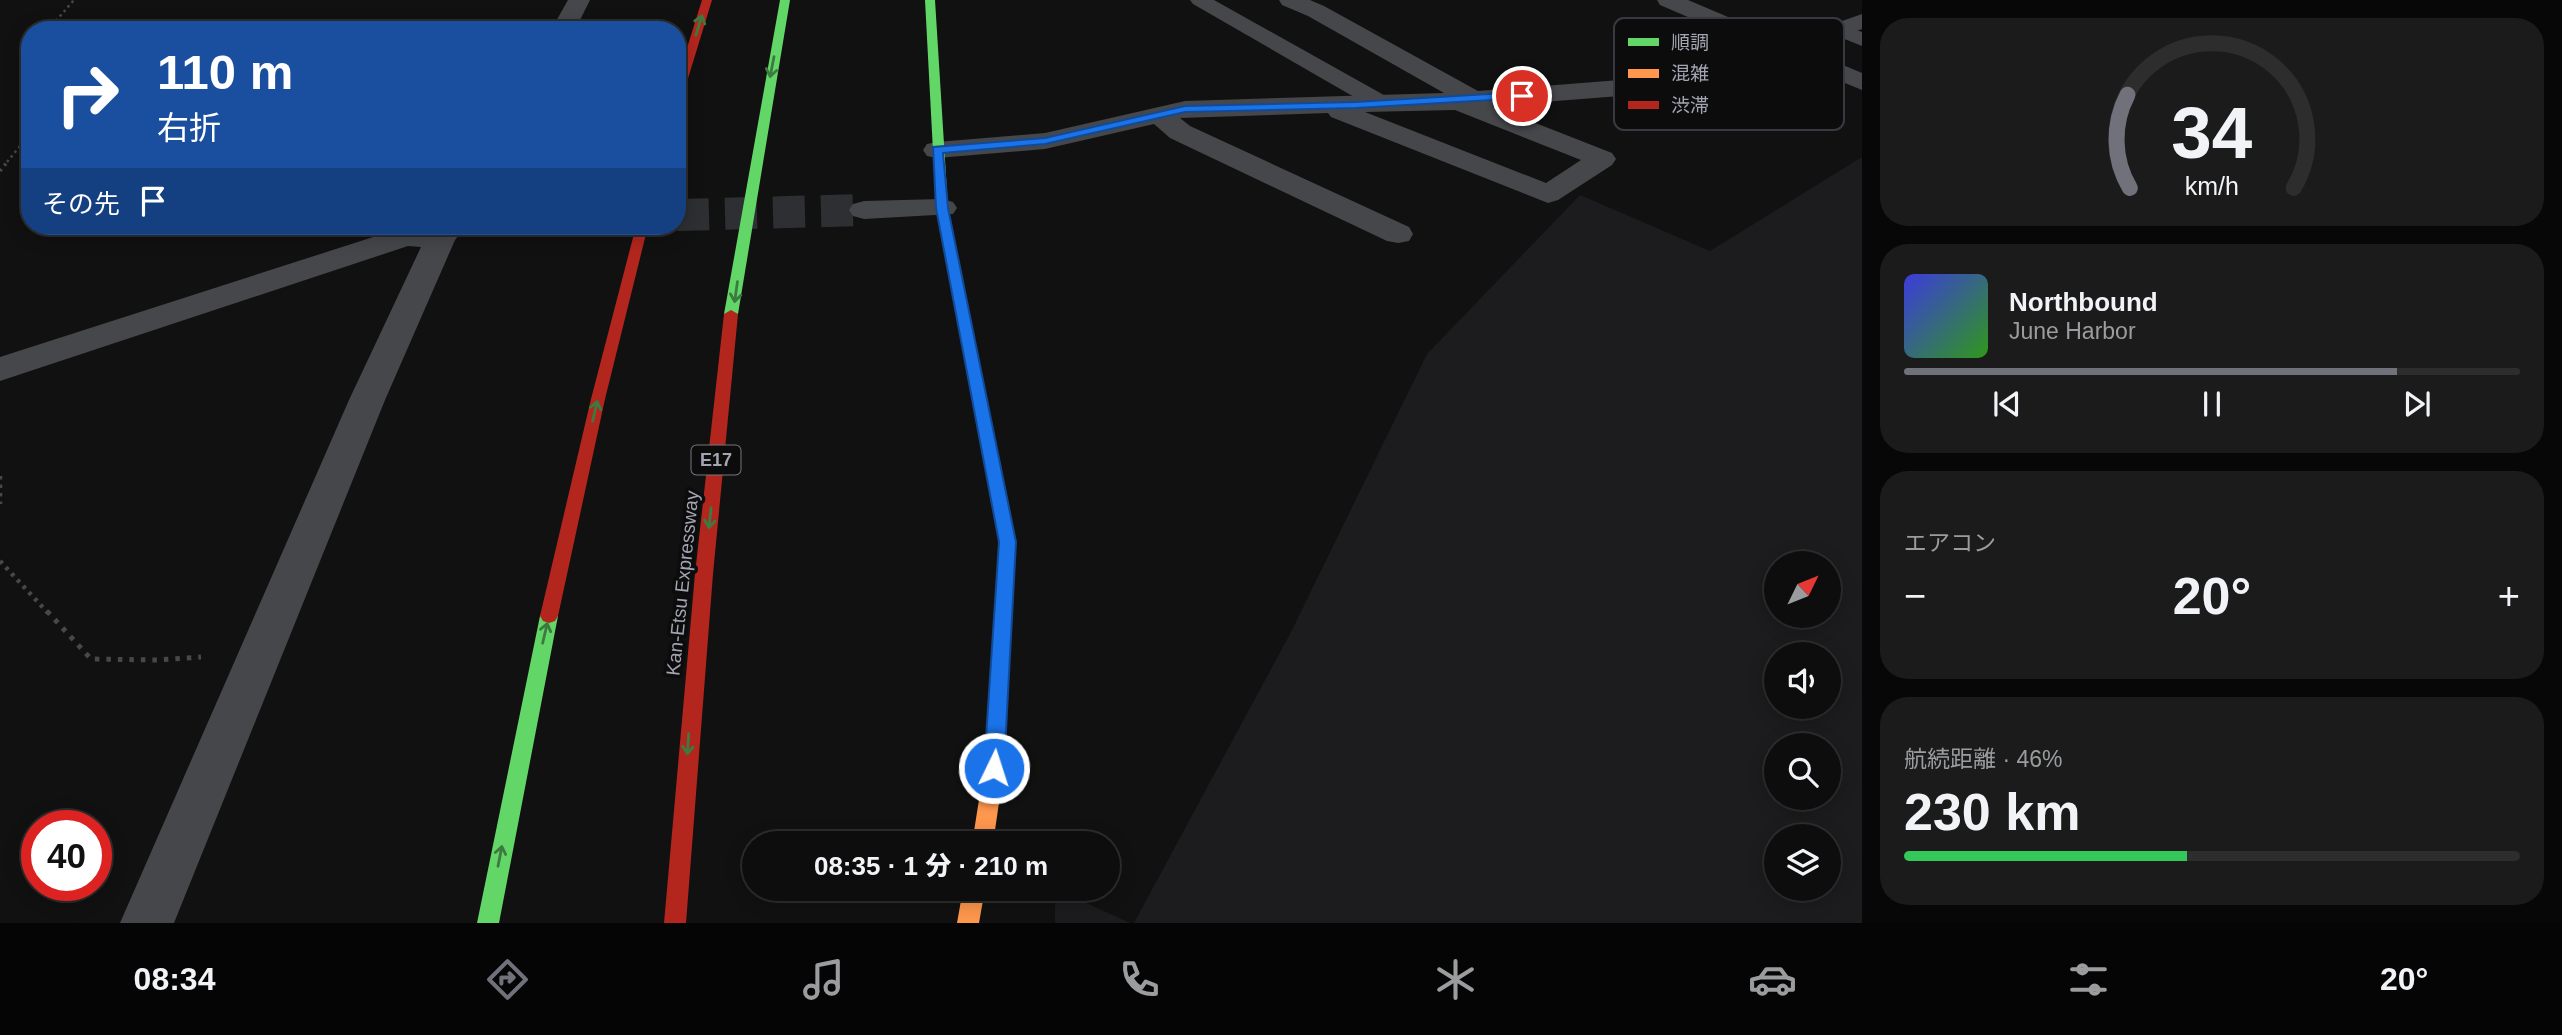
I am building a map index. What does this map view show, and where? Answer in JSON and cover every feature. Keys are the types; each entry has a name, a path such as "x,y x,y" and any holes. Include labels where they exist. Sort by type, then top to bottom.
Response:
{"main road":[{"path":"686,69 707,0"},
{"name":"Kan-Etsu Expressway","path":"675,923 692,701 726,363 758,142 785,0"},
{"path":"930,0 942,208 1008,542 994,768 984,831"},
{"path":"488,923 530,700 605,366 640,235"},
{"path":"968,923 972,901"}],"street":[{"path":"568,21 579,0"},
{"path":"1290,0 1316,11 1465,100 1602,159 1548,194 1329,106"},
{"path":"1676,3 1716,0"},
{"path":"1676,3 1712,18"},
{"path":"1844,74 1862,82"},
{"path":"937,150 1045,141 1185,109 1383,104 1614,88"},
{"path":"1159,115 1180,132 1398,234"},
{"path":"864,211 942,208"},
{"path":"0,369 406,237 422,235"},
{"path":"148,923 367,400 445,235"}],"lane":[{"path":"1200,0 1383,104"}],"path":[{"path":"56,21 74,0"},
{"path":"0,171 21,145"},
{"path":"0,476 0,503"},
{"path":"0,561 91,659 158,660 261,653"}],"shaded area":[{"path":"1862,157 1862,923 1134,923 1291,632 1427,354 1580,195 1710,251"},
{"path":"1055,901 1082,901 1130,923 1055,923"}],"tunnel":[{"path":"686,215 864,210"}],"traffic: fast":[{"path":"731,314 785,0"},
{"path":"930,0 942,208 999,496"},
{"path":"488,923 549,616"}],"traffic: slow":[{"path":"984,831 994,768 1008,542 999,496"},
{"path":"968,923 972,901"}],"traffic: jam":[{"path":"686,69 707,0"},
{"path":"549,616 598,399 640,235"},
{"path":"675,923 704,574 731,314"}],"route":[{"path":"994,768 1008,542 942,208 937,150 1045,141 1185,109 1356,105 1522,96"}]}
